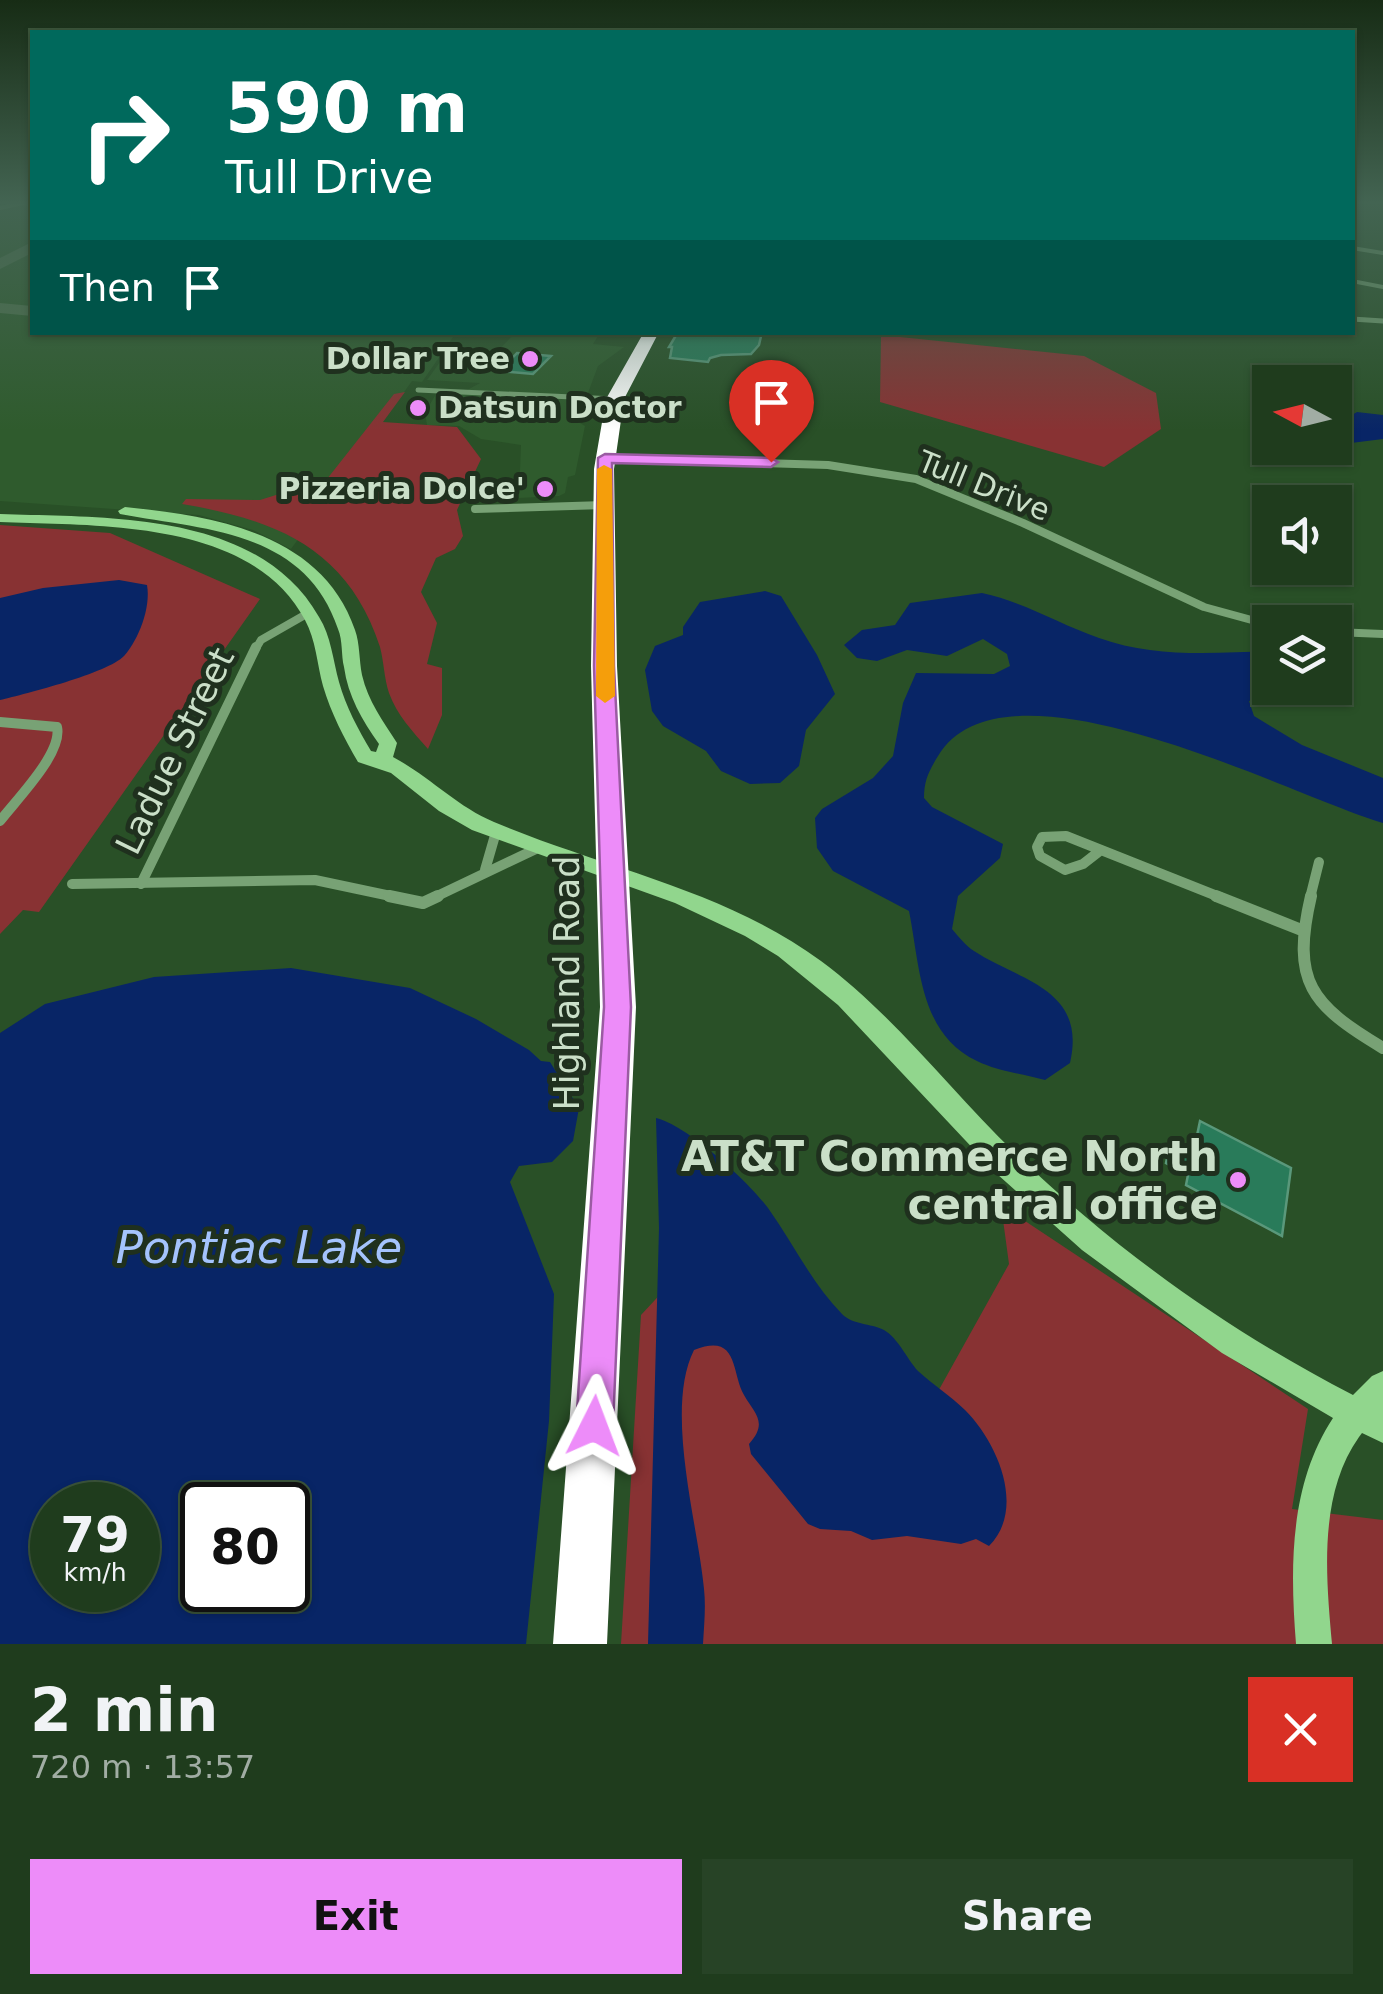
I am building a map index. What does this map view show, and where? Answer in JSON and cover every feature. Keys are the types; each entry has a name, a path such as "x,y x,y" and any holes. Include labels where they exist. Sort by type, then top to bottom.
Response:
{"highway":[{"name":"Highland Road","path":"580,1644 617,1022 615,872 604,666 605,458 616,399 630,364 650,335"}],"main road":[{"path":"0,505 164,514 202,520 267,542 299,561 339,606 360,700 388,743 383,758"},
{"path":"0,518 177,532 262,565 310,612 345,724 364,757 383,758 448,808 496,832 713,908 789,951 870,1018 984,1142 1091,1240 1213,1326 1370,1420"},
{"path":"310,612 321,607 330,612 340,646 351,664"},
{"path":"321,645 336,668 344,699 352,704 360,700"},
{"path":"1314,1644 1311,1565 1316,1511 1331,1454 1370,1420 1383,1388"}],"street":[{"path":"1355,282 1383,287"},
{"path":"1355,316 1383,319"},
{"path":"418,390 616,399"},
{"name":"Tull Drive","path":"605,458 828,465 916,480 1024,523 1204,608 1252,620"},
{"path":"475,509 606,505"},
{"name":"Ladue Street","path":"141,884 248,659 262,640 310,612"},
{"path":"1352,633 1383,634"},
{"path":"0,722 43,724 57,728 60,734 50,757 0,821"},
{"path":"485,870 496,832"},
{"path":"1101,850 1083,864 1065,870 1040,856 1037,847 1042,837 1066,836 1304,931"},
{"name":"Ladue Street","path":"72,884 314,880 423,902 538,848"},
{"path":"1318,862 1300,948 1309,986 1333,1017 1383,1048"}],"shaded area":[{"path":"0,278 30,278 30,335 455,335 422,382 412,381 291,549 253,530 199,515 0,501"},
{"path":"513,335 599,335 593,344 624,347 598,366 585,401 567,415 585,426 575,475 568,477 565,493 519,498 521,445 481,439 459,426 427,425 425,413 436,394 460,394 480,383 427,380 440,362 485,364"},
{"path":"881,335 1084,356 1156,393 1161,429 1104,467 880,402"},
{"path":"405,392 383,422 457,427 481,459 457,510 463,536 455,549 436,558 421,592 437,623 427,664 442,668 442,715 428,749 392,701 380,647 366,613 328,563 278,530 249,519 182,504 186,499 260,500 327,479 394,394"},
{"path":"0,525 110,533 260,599 39,912 23,910 0,934"},
{"path":"1001,1205 1308,1409 1292,1509 1383,1520 1383,1644 621,1644 641,1315 668,1286 729,1352 738,1369 931,1404 1009,1264"}],"water":[{"path":"1352,415 1383,415 1383,439 1352,443"},
{"path":"119,580 147,585 148,594 143,622 124,656 84,676 0,700 0,598 43,588"},
{"path":"765,591 781,596 817,655 835,694 806,730 799,766 780,783 750,784 721,771 706,751 663,726 652,711 645,670 655,646 683,635 683,627 700,602"},
{"path":"982,593 1099,638 1141,649 1252,652 1249,701 1254,716 1302,745 1383,778 1383,823 1219,761 1084,721 1023,716 973,726 938,756 928,776 924,798 932,807 1003,844 1000,858 958,896 952,929 974,951 1046,990 1069,1018 1073,1038 1070,1063 1045,1080 977,1061 943,1034 933,1016 920,975 909,911 833,871 817,848 815,818 822,809 873,778 893,756 903,703 916,673 994,674 1010,666 1007,654 983,639 947,656 907,650 877,661 857,658 844,645 862,630 895,625 910,603"},
{"name":"Pontiac Lake","path":"291,968 410,988 476,1019 541,1061 550,1062 579,1108 573,1141 552,1162 519,1166 510,1182 554,1294 549,1421 526,1644 0,1644 0,1033 45,1004 154,977"},
{"path":"656,1118 684,1131 747,1184 842,1314 889,1334 918,1371 977,1424 997,1458 1006,1495 1006,1514 989,1546 976,1539 961,1544 907,1536 872,1540 851,1531 820,1529 808,1524 751,1454 749,1444 758,1430 758,1418 740,1386 731,1357 719,1346 694,1350 686,1375 682,1435 704,1589 703,1644 648,1644 659,1228"}],"building":[{"path":"676,335 761,335 751,354 721,355 708,362 670,358 669,347"},
{"name":"Dollar Tree","path":"517,353 551,356 533,374 500,371"},
{"name":"AT&T Commerce North central office","path":"1200,1121 1291,1168 1282,1236 1186,1185 1188,1175 1166,1163 1171,1139 1194,1150"}],"taxiway":[{"path":"0,308 30,311"}],"slow traffic":[{"path":"604,469 605,696"}],"place":[{"name":"Dollar Tree","path":"530,359"},
{"name":"Datsun Doctor","path":"418,408"},
{"name":"Pizzeria Dolce'","path":"545,489"},
{"name":"AT&T Commerce North central office","path":"1238,1180"}],"route":[{"path":"594,1426 618,1007 618,933 604,666 605,458 771,462"}]}
